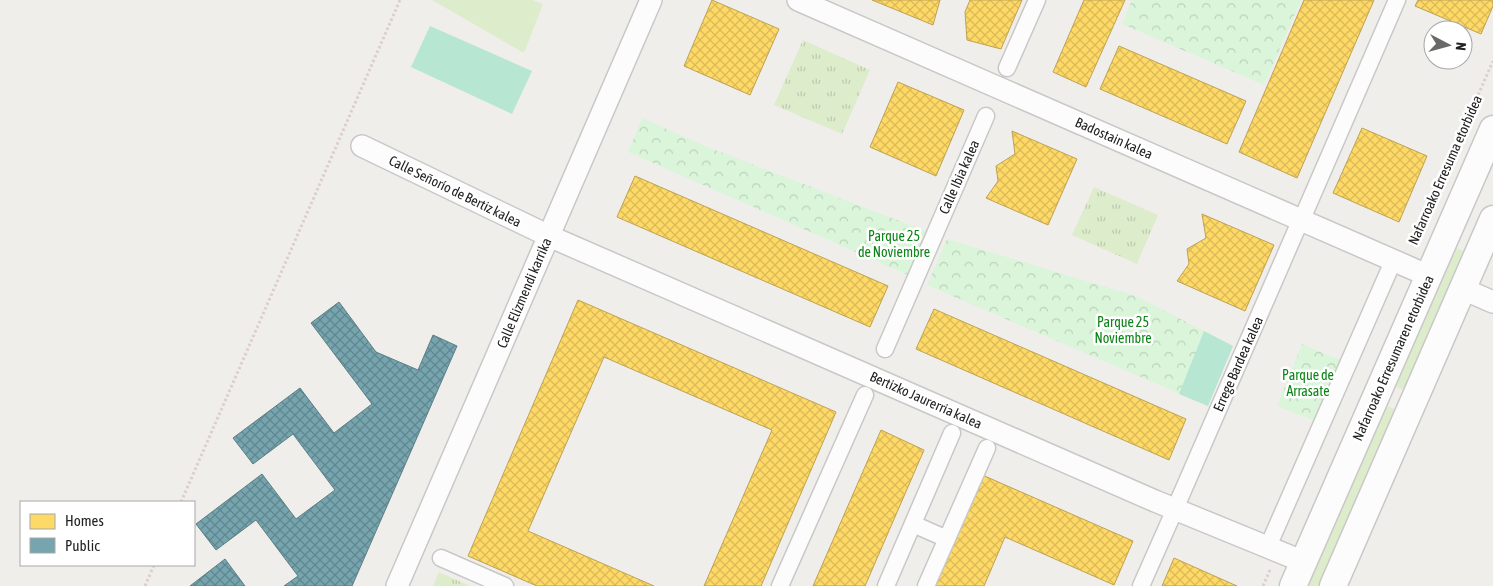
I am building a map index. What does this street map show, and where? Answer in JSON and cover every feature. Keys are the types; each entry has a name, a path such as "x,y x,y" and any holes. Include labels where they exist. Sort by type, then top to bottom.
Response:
{"street":[{"name":"Calle Elizmendi karrika","path":"397,586 651,0"},
{"name":"Badostain kalea","path":"798,0 1429,276"},
{"path":"1007,68 1036,0"},
{"name":"Errege Bardea kalea","path":"1141,586 1397,0"},
{"name":"Calle Ibia kalea","path":"885,349 986,116"},
{"name":"Nafarroako Erresumaren etorbidea","path":"1293,586 1493,129"},
{"name":"Calle Señorío de Bertiz kalea","path":"362,146 549,236"},
{"path":"1340,584 1493,219"},
{"name":"Bertizko Jaurerria kalea","path":"549,236 1155,501 1304,562"},
{"path":"1270,542 1390,266"},
{"path":"1463,289 1493,302"},
{"path":"780,586 865,395"},
{"path":"886,586 952,433"},
{"path":"926,586 987,448"},
{"path":"912,524 947,539"},
{"path":"441,558 505,586"}],"path":[{"path":"181,501 400,0"},
{"name":"Nafarroako Erresuma etorbidea","path":"1410,252 1493,61"},
{"path":"145,586 154,566"},
{"path":"1263,586 1272,566"}],"green space":[{"path":"432,0 532,0 543,4 524,53"},
{"path":"1132,0 1301,0 1264,85 1122,24"},
{"path":"430,26 532,71 512,114 411,67"},
{"path":"803,40 870,70 842,134 774,105"},
{"name":"Parque 25 de Noviembre","path":"642,118 705,146 926,231 908,275 628,152"},
{"path":"1094,187 1158,215 1137,264 1072,235"},
{"name":"Parque 25 Noviembre","path":"947,239 1136,296 1233,346 1208,406 927,285"},
{"path":"1456,248 1467,252 1406,391 1395,386"},
{"path":"1204,331 1233,346 1208,406 1179,394"},
{"name":"Parque de Arrasate","path":"1302,344 1340,360 1315,421 1277,406"},
{"path":"1387,406 1397,410 1319,586 1308,586"},
{"path":"439,572 470,586 433,586"}],"building: Homes":[{"path":"712,0 779,29 750,95 684,66"},
{"path":"872,0 940,0 933,25"},
{"path":"970,0 1022,0 1001,49 967,40 965,12"},
{"path":"1084,0 1125,0 1086,87 1053,72"},
{"path":"1304,0 1374,0 1297,178 1239,152"},
{"path":"1418,0 1493,0 1493,6 1481,34 1473,31 1473,20 1448,20 1415,6"},
{"path":"1119,46 1246,101 1227,144 1100,89"},
{"path":"898,82 964,110 936,176 870,147"},
{"path":"1362,128 1427,156 1399,222 1333,193"},
{"path":"1012,131 1077,159 1048,225 986,198 998,181 996,166 1015,154"},
{"path":"635,176 888,286 870,327 617,217"},
{"path":"1202,214 1274,245 1245,311 1177,281 1189,264 1187,249 1206,238"},
{"path":"578,300 836,412 761,586 704,586 772,430 604,357 528,531 654,586 537,586 468,556"},
{"path":"934,309 1186,419 1169,460 916,349"},
{"path":"881,430 924,450 865,586 813,586"},
{"path":"980,474 1133,541 1114,585 1005,537 984,586 931,586"},
{"path":"1174,558 1237,586 1162,586"}],"building: Public":[{"path":"339,302 376,352 418,370 433,335 457,346 352,586 284,586 298,576 256,520 216,550 196,524 262,474 296,519 335,490 293,434 253,464 233,438 300,388 334,433 372,404 311,323"},
{"path":"225,559 245,586 190,586"}]}
